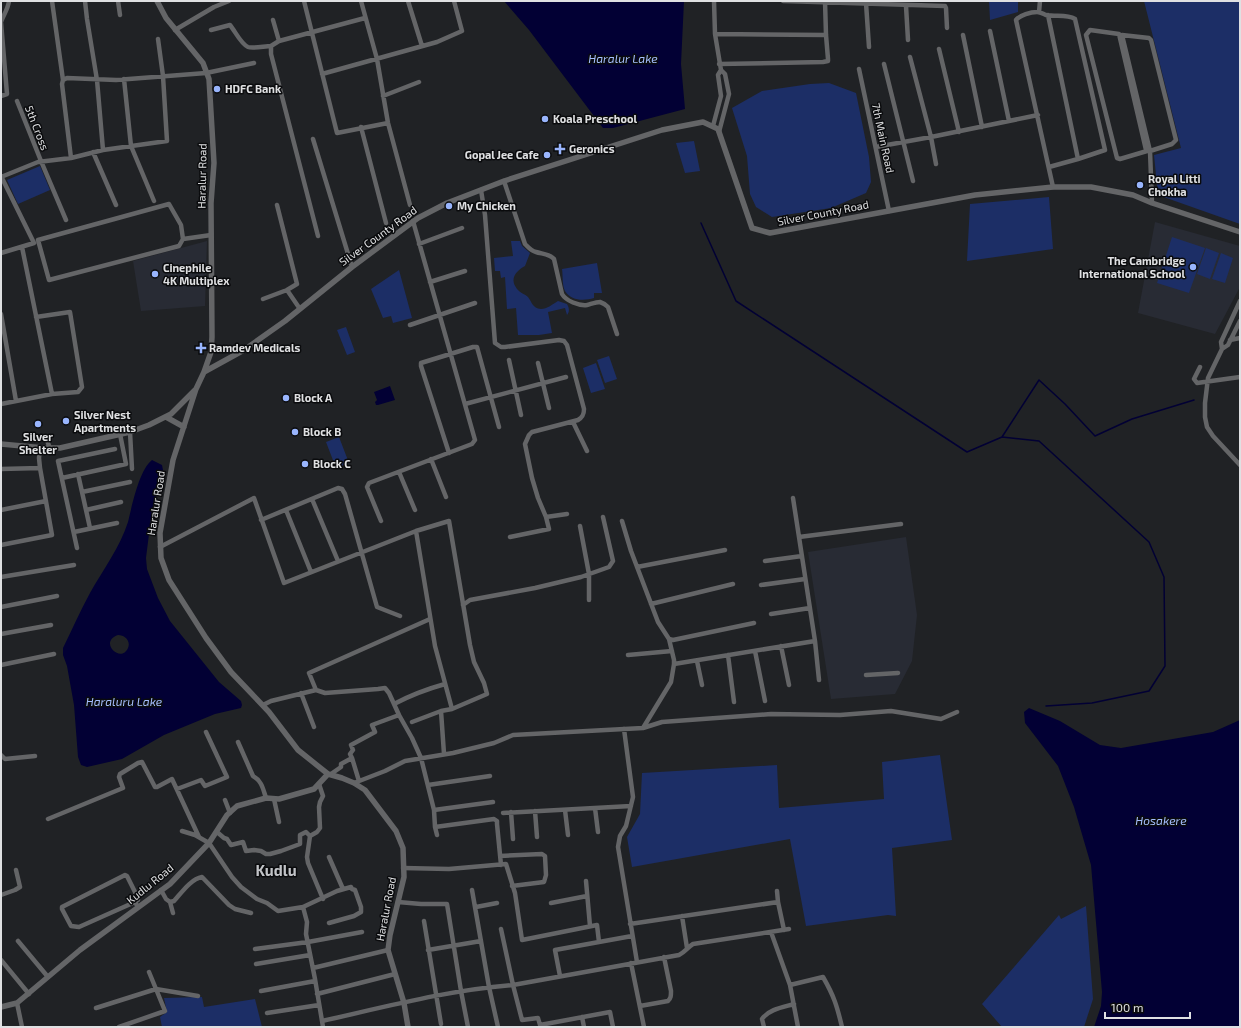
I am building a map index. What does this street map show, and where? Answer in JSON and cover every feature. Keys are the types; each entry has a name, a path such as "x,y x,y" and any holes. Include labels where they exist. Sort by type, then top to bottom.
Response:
{"street":[{"path":"1,96 7,94 2,22 8,9 9,1"},
{"path":"52,1 63,80 62,84 71,158"},
{"path":"85,1 97,80 103,150"},
{"path":"118,1 120,15"},
{"name":"Haralur Road","path":"157,1 166,18 203,63 209,79 214,163 211,203 211,352 196,389 173,460 160,533 161,558 169,580 206,638 231,672 263,704 298,750 330,774 356,782 396,831 403,848 404,877 390,935 388,950 404,1003 408,1027"},
{"path":"175,30 214,7 229,1"},
{"path":"304,1 337,133 388,122"},
{"path":"361,1 377,59 388,122 410,205"},
{"path":"408,1 422,46"},
{"path":"322,74 437,42 462,31 454,1"},
{"path":"714,1 715,34 719,64 721,70 725,74 728,94 720,132"},
{"path":"784,1 866,2 906,6 945,7 947,28"},
{"path":"1039,12 1040,1"},
{"path":"719,64 825,62 828,59 826,2"},
{"path":"866,2 868,47"},
{"path":"906,6 908,40"},
{"path":"1049,167 1105,150 1075,19 1070,17 1048,15 1039,12 1019,17 1016,20 1053,187"},
{"path":"1048,15 1078,159"},
{"path":"211,30 230,25 242,42 249,47 271,46 278,41 366,18"},
{"path":"273,20 278,41"},
{"path":"1148,151 1122,35 1149,38 1151,40 1176,140 1172,144 1148,151 1120,159 1116,158 1086,35 1090,30 1118,34 1148,151 1151,160 1152,203"},
{"path":"990,31 1009,121"},
{"path":"715,34 826,35"},
{"path":"963,35 982,126"},
{"path":"1,253 34,243 1,177 41,161 71,158 103,150 167,141 163,76 158,39"},
{"path":"271,46 271,54 318,236"},
{"path":"939,49 959,132"},
{"path":"910,57 931,138 936,164"},
{"path":"63,80 67,78 97,80 124,79 206,73 254,62"},
{"path":"884,64 913,181"},
{"name":"7th Main Road","path":"859,69 889,211"},
{"path":"720,132 713,126 721,96 718,75 721,70"},
{"path":"124,79 131,146 154,201"},
{"path":"383,96 419,82"},
{"name":"5th Cross","path":"17,101 66,220"},
{"path":"876,147 931,138 1038,115"},
{"name":"Silver County Road","path":"204,372 247,348 286,322 352,267 413,221 447,203 504,181 662,130 703,122 713,126"},
{"path":"361,127 386,223"},
{"name":"Silver County Road","path":"720,132 752,228 770,233 975,195 1053,187 1091,187 1133,195 1152,203 1240,232"},
{"path":"313,139 352,267"},
{"path":"93,152 116,205"},
{"path":"504,181 523,240 528,248 534,252 552,256 564,298 585,305 600,302 605,304 608,307 617,334"},
{"path":"481,190 485,215 495,343 501,347 559,340 566,343 584,409 582,418 573,422 532,432 529,435 525,444 532,478 549,529 510,537"},
{"path":"168,204 181,225 183,239 179,246 49,280 38,240 168,204"},
{"path":"263,299 298,284 277,205"},
{"path":"381,521 367,485 369,483 472,444 475,440 413,221"},
{"path":"419,244 462,228"},
{"path":"183,239 211,235"},
{"path":"22,247 52,394"},
{"path":"430,282 465,271"},
{"path":"287,290 300,309"},
{"path":"1222,350 1221,342 1240,301"},
{"path":"410,325 475,303"},
{"path":"1,404 52,394 78,392 82,387 70,312 36,317"},
{"path":"1,314 16,402"},
{"path":"1240,321 1228,345 1222,350 1206,382 1205,417 1207,428 1240,465"},
{"path":"1230,340 1240,338"},
{"path":"449,453 420,364 423,362 477,347 499,427"},
{"path":"509,360 521,415"},
{"path":"538,362 549,408"},
{"path":"1200,367 1194,378 1194,381 1197,383 1240,377"},
{"path":"465,404 566,377"},
{"path":"1,444 50,449 72,446 130,432 166,417 176,411 196,389"},
{"path":"166,417 184,428"},
{"path":"573,422 587,451"},
{"path":"130,432 132,469"},
{"path":"62,478 126,464 120,434"},
{"path":"46,437 50,449"},
{"path":"1,545 52,535 40,468 40,448"},
{"path":"78,548 58,461 115,449"},
{"path":"431,459 446,497"},
{"path":"1,469 40,468"},
{"path":"399,472 415,510"},
{"path":"78,474 90,528"},
{"path":"82,492 130,482"},
{"path":"261,520 338,488 342,490 345,494 377,607 400,616"},
{"path":"160,547 254,498 284,583 416,531 449,521 470,646 474,662 484,683 487,694 412,722"},
{"path":"793,498 815,641 819,680"},
{"path":"312,499 338,561"},
{"path":"1,510 46,501"},
{"path":"86,510 121,502"},
{"path":"286,510 311,572"},
{"path":"546,517 567,514"},
{"path":"463,605 470,600 535,588 589,574 609,567 613,562 603,518"},
{"path":"622,521 631,552 658,622 669,639 674,660 671,682 642,728"},
{"path":"74,532 117,523"},
{"path":"799,537 901,524"},
{"path":"580,526 589,574 589,600"},
{"path":"416,531 435,646 452,708"},
{"path":"637,567 725,550"},
{"path":"765,561 802,556"},
{"path":"1,577 74,565"},
{"path":"761,585 805,579"},
{"path":"651,604 734,584"},
{"path":"1,607 57,596"},
{"path":"771,614 810,608"},
{"path":"316,690 309,673 430,619"},
{"path":"669,639 674,640 754,624"},
{"path":"1,634 51,625"},
{"path":"674,664 815,641"},
{"path":"781,646 789,685"},
{"path":"628,655 672,651"},
{"path":"755,651 765,701"},
{"path":"1,665 54,654"},
{"path":"728,655 734,702"},
{"path":"697,660 702,685"},
{"path":"866,675 898,673"},
{"path":"394,704 423,690 445,684"},
{"path":"263,704 316,690 325,693 384,688 389,693 421,758 434,810 436,835"},
{"path":"301,693 314,727"},
{"path":"441,711 444,754"},
{"path":"399,715 372,725 375,732 351,745 353,750 350,754 356,782 385,771 405,761 494,743 514,735 642,728 662,722 771,714 840,715 891,711 941,719 957,712"},
{"path":"624,729 633,797 626,826 620,836 618,847 644,1027"},
{"path":"177,789 201,780 205,786 227,777 206,732"},
{"path":"238,742 254,776 261,782 266,798"},
{"path":"1,755 5,759 35,756"},
{"path":"330,774 341,767 341,764 352,758"},
{"path":"48,819 123,788 119,777 120,774 142,762 155,787 172,779 199,837"},
{"name":"Kudlu Road","path":"1,1007 17,1003 136,905 170,884 209,843 230,813 237,806 266,798 279,799 314,789 330,774"},
{"path":"428,785 490,776"},
{"path":"310,836 317,832 320,828 318,808 323,796 319,784"},
{"path":"274,799 279,822"},
{"path":"225,800 230,813"},
{"path":"434,810 494,802"},
{"path":"503,813 631,806"},
{"path":"595,808 598,832"},
{"path":"565,810 568,835"},
{"path":"535,811 537,837"},
{"path":"511,812 513,839"},
{"path":"436,827 494,819 498,824 501,865"},
{"path":"182,830 209,843 232,877 241,887 257,899 267,903 278,911 303,907 343,889 351,887 355,890 361,907 361,912 354,916 329,923"},
{"path":"216,832 227,839 231,845 243,842 246,851 261,851 266,854 281,852 300,844 300,835 306,832 310,836"},
{"path":"310,836 307,857 322,899"},
{"path":"500,856 542,854 545,856 546,875 544,882 512,886"},
{"path":"329,857 343,889"},
{"path":"403,868 449,869 506,864 512,886 522,940 597,925 599,942"},
{"path":"1,895 20,887 16,870"},
{"path":"125,875 127,876 138,898 136,905 80,927 71,926 62,909 62,907 125,875"},
{"path":"170,902 174,901 193,881 202,877 229,905 235,909 251,913"},
{"path":"586,881 590,926"},
{"path":"161,890 166,899 170,902 173,913"},
{"path":"472,890 489,987 498,1027"},
{"path":"777,890 784,930"},
{"path":"551,903 587,896"},
{"path":"398,902 447,904 468,1027"},
{"path":"630,924 778,902"},
{"path":"476,907 497,903"},
{"path":"303,907 307,922 306,934 323,1027"},
{"path":"682,916 687,948"},
{"path":"424,921 441,1024"},
{"path":"501,929 522,1020 538,1018 540,1025 555,1024 610,1012 613,1027"},
{"path":"322,1021 436,996 489,987 513,985 680,955 693,944 790,929"},
{"path":"256,949 308,942 362,932"},
{"path":"771,932 790,985 798,1027"},
{"path":"560,976 555,950 632,936"},
{"path":"428,950 481,940"},
{"path":"18,941 48,977"},
{"path":"312,968 388,950"},
{"path":"256,964 310,955"},
{"path":"640,1006 670,1000 671,991 664,957"},
{"path":"1,960 29,994"},
{"path":"119,1027 165,1011 149,972"},
{"path":"317,994 395,974"},
{"path":"790,985 823,977 835,999 842,1027"},
{"path":"261,990 315,981"},
{"path":"96,1008 156,989 198,996"},
{"path":"17,1003 22,1027"},
{"path":"764,1027 762,1019 764,1016 774,1010 794,1004"},
{"path":"266,1013 319,1005"},
{"path":"582,1017 584,1027"}],"shaded area":[{"path":"989,1 1018,1 1018,12 990,20"},
{"path":"1144,1 1240,1 1240,224 1158,195 1154,155 1181,148"},
{"path":"829,83 856,93 869,157 871,182 866,193 831,208 772,217 756,207 750,194 747,156 732,108 762,91 810,84"},
{"path":"694,141 700,171 685,173 676,143"},
{"path":"40,166 50,190 18,204 7,180"},
{"path":"1049,197 1053,249 967,261 970,204"},
{"name":"The Cambridge International School","path":"1155,222 1240,246 1240,287 1215,334 1138,313"},
{"path":"1172,237 1205,248 1189,293 1157,283"},
{"path":"207,241 205,306 141,311 133,261"},
{"path":"511,241 520,241 522,246 530,253 525,266 516,273 514,282 517,289 528,297 534,306 541,309 558,301 568,305 569,311 567,315 565,308 548,312 552,333 539,335 518,335 516,308 507,309 505,277 501,278 500,271 495,271 494,258 513,256"},
{"path":"1206,248 1219,253 1210,279 1197,274"},
{"path":"1221,253 1233,258 1225,283 1212,279"},
{"path":"597,263 602,293 594,293 594,298 586,300 571,297 565,291 563,286 562,269"},
{"path":"399,270 412,318 393,323 391,316 383,318 371,289"},
{"path":"346,327 355,352 347,355 337,330"},
{"path":"609,356 617,379 605,383 597,360"},
{"path":"596,363 605,389 591,393 583,368"},
{"path":"339,437 349,463 336,468 326,442"},
{"path":"906,537 917,615 912,661 895,694 831,699 808,552"},
{"path":"940,755 952,840 892,848 896,916 888,915 806,926 790,839 632,867 627,837 640,814 642,773 777,765 779,808 884,799 882,762"},
{"path":"1086,906 1093,999 1084,1027 1002,1027 982,1004 1059,915 1061,919"},
{"path":"202,997 204,1007 255,999 262,1027 162,1027 160,1017 167,1012 164,998"}],"water":[{"name":"Haralur Lake","path":"504,1 684,1 681,64 685,109 613,128 603,128 529,30"},
{"path":"390,386 395,400 376,405 375,402 377,400 374,392"},
{"name":"Haraluru Lake","path":"152,460 162,465 163,470 152,510 146,558 147,569 158,598 170,621 219,682 241,701 242,705 241,708 215,714 164,735 122,759 87,767 81,765 78,757 74,705 67,666 63,655 63,648 86,600 121,540 128,522 140,480 147,465","holes":["118,635 123,636 129,643 128,648 121,654 116,653 113,650 110,642 112,638"]},
{"name":"Hosakere","path":"1029,708 1060,721 1100,745 1121,748 1213,732 1240,720 1240,1027 1094,1027 1101,1006 1102,992 1091,865 1074,807 1058,766 1025,723 1024,712"}],"waterway":[{"path":"701,223 736,301 967,452 1002,437 1039,380 1065,404 1095,436 1132,419 1194,400"},
{"path":"1002,437 1039,441 1149,542 1164,577 1165,666 1149,691 1092,703 1046,706"}],"place":[{"name":"HDFC Bank","path":"217,89"},
{"name":"Koala Preschool","path":"545,119"},
{"name":"Geronics","path":"560,149"},
{"name":"Gopal Jee Cafe","path":"547,155"},
{"name":"Royal Litti Chokha","path":"1140,185"},
{"name":"My Chicken","path":"449,206"},
{"name":"The Cambridge International School","path":"1193,267"},
{"name":"Cinephile 4K Multiplex","path":"155,274"},
{"name":"Ramdev Medicals","path":"201,348"},
{"name":"Block A","path":"286,398"},
{"name":"Silver Nest Apartments","path":"66,421"},
{"name":"Silver Shelter","path":"38,424"},
{"name":"Block B","path":"295,432"},
{"name":"Block C","path":"305,464"}],"district":[{"name":"Kudlu","path":"276,871"}]}
